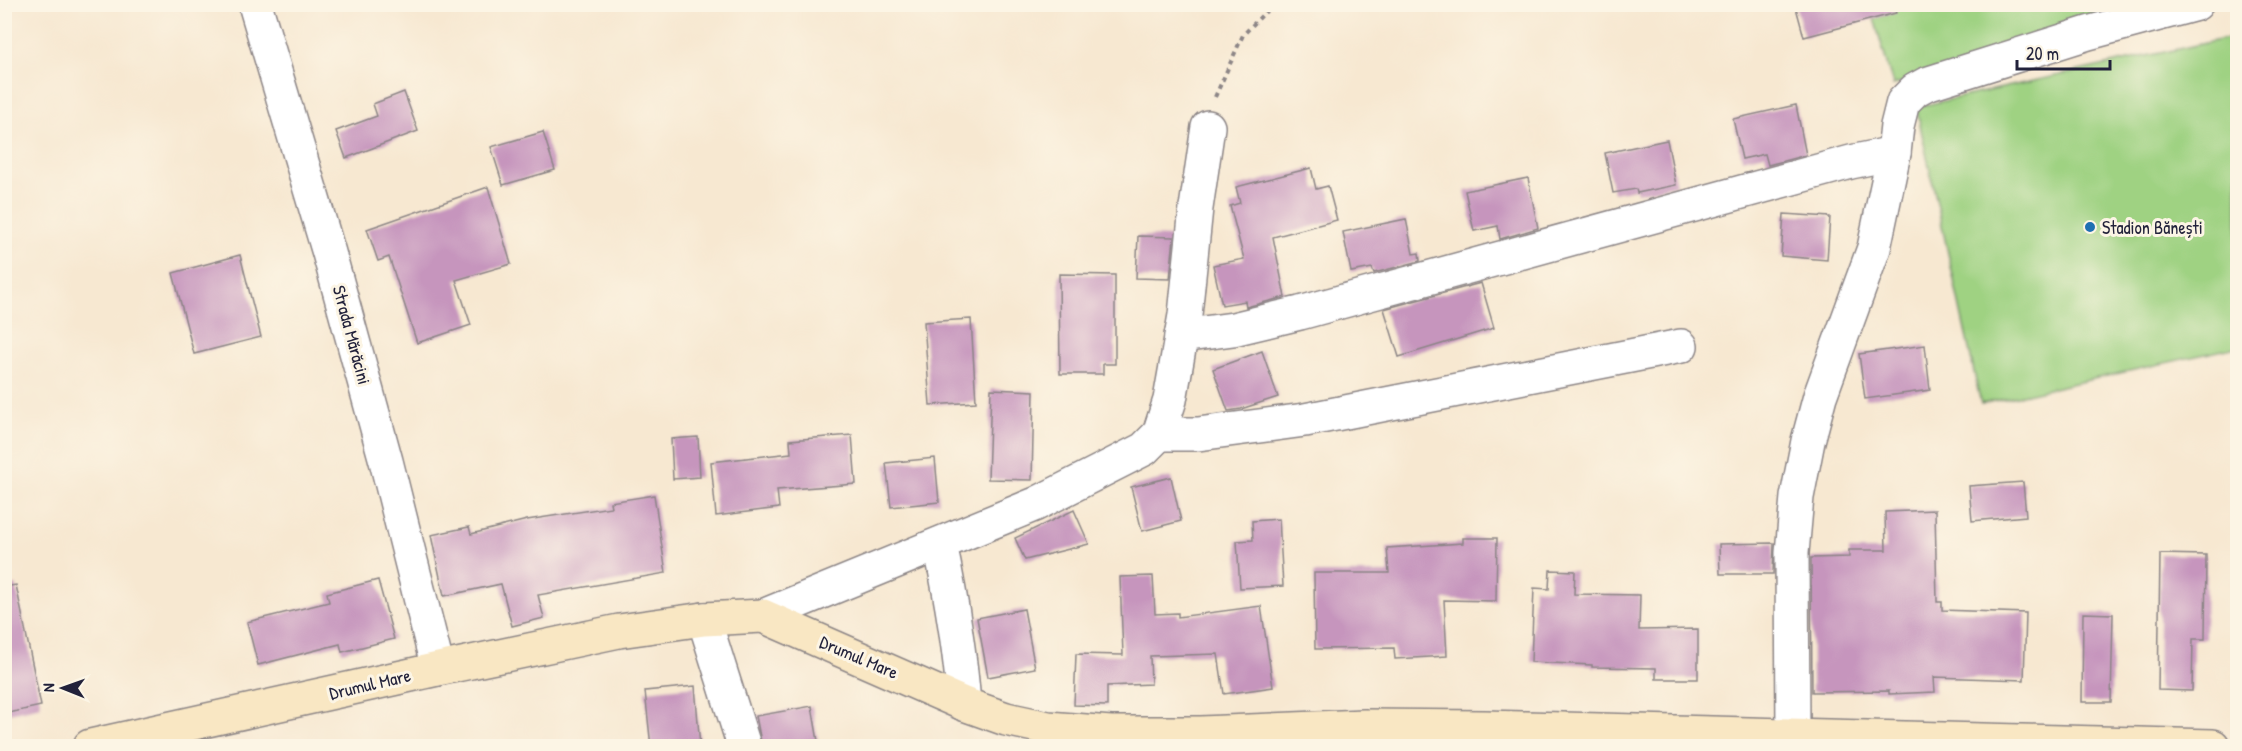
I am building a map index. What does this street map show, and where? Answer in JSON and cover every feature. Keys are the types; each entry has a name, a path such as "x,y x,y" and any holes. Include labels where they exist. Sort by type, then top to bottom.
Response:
{"street":[{"name":"Strada Mărăcini","path":"255,4 329,254 386,461 438,669"},
{"path":"1792,734 1792,553 1797,496 1820,396 1874,248 1903,102 1915,90 1926,84 2088,33 2196,4"},
{"path":"764,616 1036,504 1143,449 1159,434 1170,400 1181,336 1208,127"},
{"path":"1181,336 1233,329 1300,313 1851,162 1894,153"},
{"path":"1159,434 1198,434 1305,420 1681,346"},
{"path":"940,544 955,626 964,704"},
{"name":"Drumul Mare","path":"90,747 619,631 704,620 764,616 964,704 1006,718 1048,728 1111,733 1202,733 1364,726 1636,739 1792,734 2213,747"},
{"path":"704,620 744,747"}],"path":[{"path":"1208,127 1217,90 1243,35 1273,4"}],"green space":[{"path":"1870,4 2170,5 1893,85"},
{"name":"Stadion Bănești","path":"2237,36 2237,347 1981,404 1916,107"}],"building":[{"path":"1795,4 1894,4 1896,13 1804,37"},
{"path":"404,92 418,131 346,158 336,131 377,116 373,104"},
{"path":"1796,105 1806,155 1768,165 1765,154 1742,159 1733,119"},
{"path":"543,132 555,170 503,185 491,147"},
{"path":"1667,140 1676,185 1637,193 1636,189 1613,193 1605,153"},
{"path":"1311,168 1316,189 1328,186 1337,220 1273,237 1285,297 1246,307 1245,301 1222,305 1213,265 1244,259 1230,206 1240,203 1236,187"},
{"path":"1528,178 1538,228 1500,239 1498,226 1474,231 1465,191"},
{"path":"488,187 511,264 456,280 471,325 417,343 389,257 378,261 367,229"},
{"path":"1784,214 1830,217 1827,260 1781,256"},
{"path":"1406,219 1413,254 1419,253 1420,261 1374,273 1372,268 1351,272 1343,232"},
{"path":"1138,236 1174,237 1170,279 1136,278"},
{"path":"240,255 261,337 194,354 173,273"},
{"path":"1059,274 1115,275 1115,364 1103,364 1103,374 1060,374"},
{"path":"1481,283 1494,328 1399,357 1384,309"},
{"path":"971,319 976,402 930,405 924,322"},
{"path":"1925,345 1930,390 1865,399 1859,354"},
{"path":"1262,351 1278,397 1228,411 1213,369"},
{"path":"991,389 1034,391 1032,480 988,479"},
{"path":"852,435 856,484 777,490 779,508 716,516 711,462 791,453 790,440"},
{"path":"698,437 700,477 673,479 671,439"},
{"path":"935,458 939,502 891,507 886,463"},
{"path":"1171,477 1181,521 1142,531 1131,487"},
{"path":"2023,482 2026,516 1972,521 1969,486"},
{"path":"654,495 666,573 538,595 544,618 512,626 501,584 444,596 431,535 469,527 471,534 527,520 611,507 610,502"},
{"path":"1074,510 1089,544 1025,560 1015,538"},
{"path":"1935,510 1937,602 1942,602 1942,610 2026,613 2024,680 1934,677 1935,692 1889,694 1889,691 1812,692 1811,558 1849,557 1849,550 1886,550 1885,512"},
{"path":"1279,519 1283,586 1240,588 1237,541 1253,540 1252,521"},
{"path":"1463,538 1497,538 1496,601 1444,600 1447,656 1395,659 1394,648 1315,649 1314,573 1389,573 1387,548 1463,543"},
{"path":"1774,543 1773,574 1720,574 1719,544"},
{"path":"2160,554 2206,555 2205,639 2193,639 2192,691 2158,690"},
{"path":"1550,570 1575,571 1574,594 1640,595 1639,630 1698,629 1698,679 1656,679 1656,668 1592,667 1592,665 1531,662 1534,588 1549,589"},
{"path":"1153,576 1155,614 1178,613 1178,617 1261,606 1273,687 1224,694 1218,654 1150,656 1151,684 1107,686 1107,706 1074,705 1076,654 1123,655 1120,577"},
{"path":"378,580 394,639 342,652 340,644 258,665 247,622 329,602 327,593"},
{"path":"16,585 41,706 4,714 4,587"},
{"path":"1024,609 1035,668 988,677 977,618"},
{"path":"2083,613 2113,614 2111,702 2082,702"},
{"path":"695,686 700,747 651,747 645,691"},
{"path":"812,706 819,747 762,747 756,716"}],"place":[{"name":"Stadion Bănești","path":"2090,227"}]}
